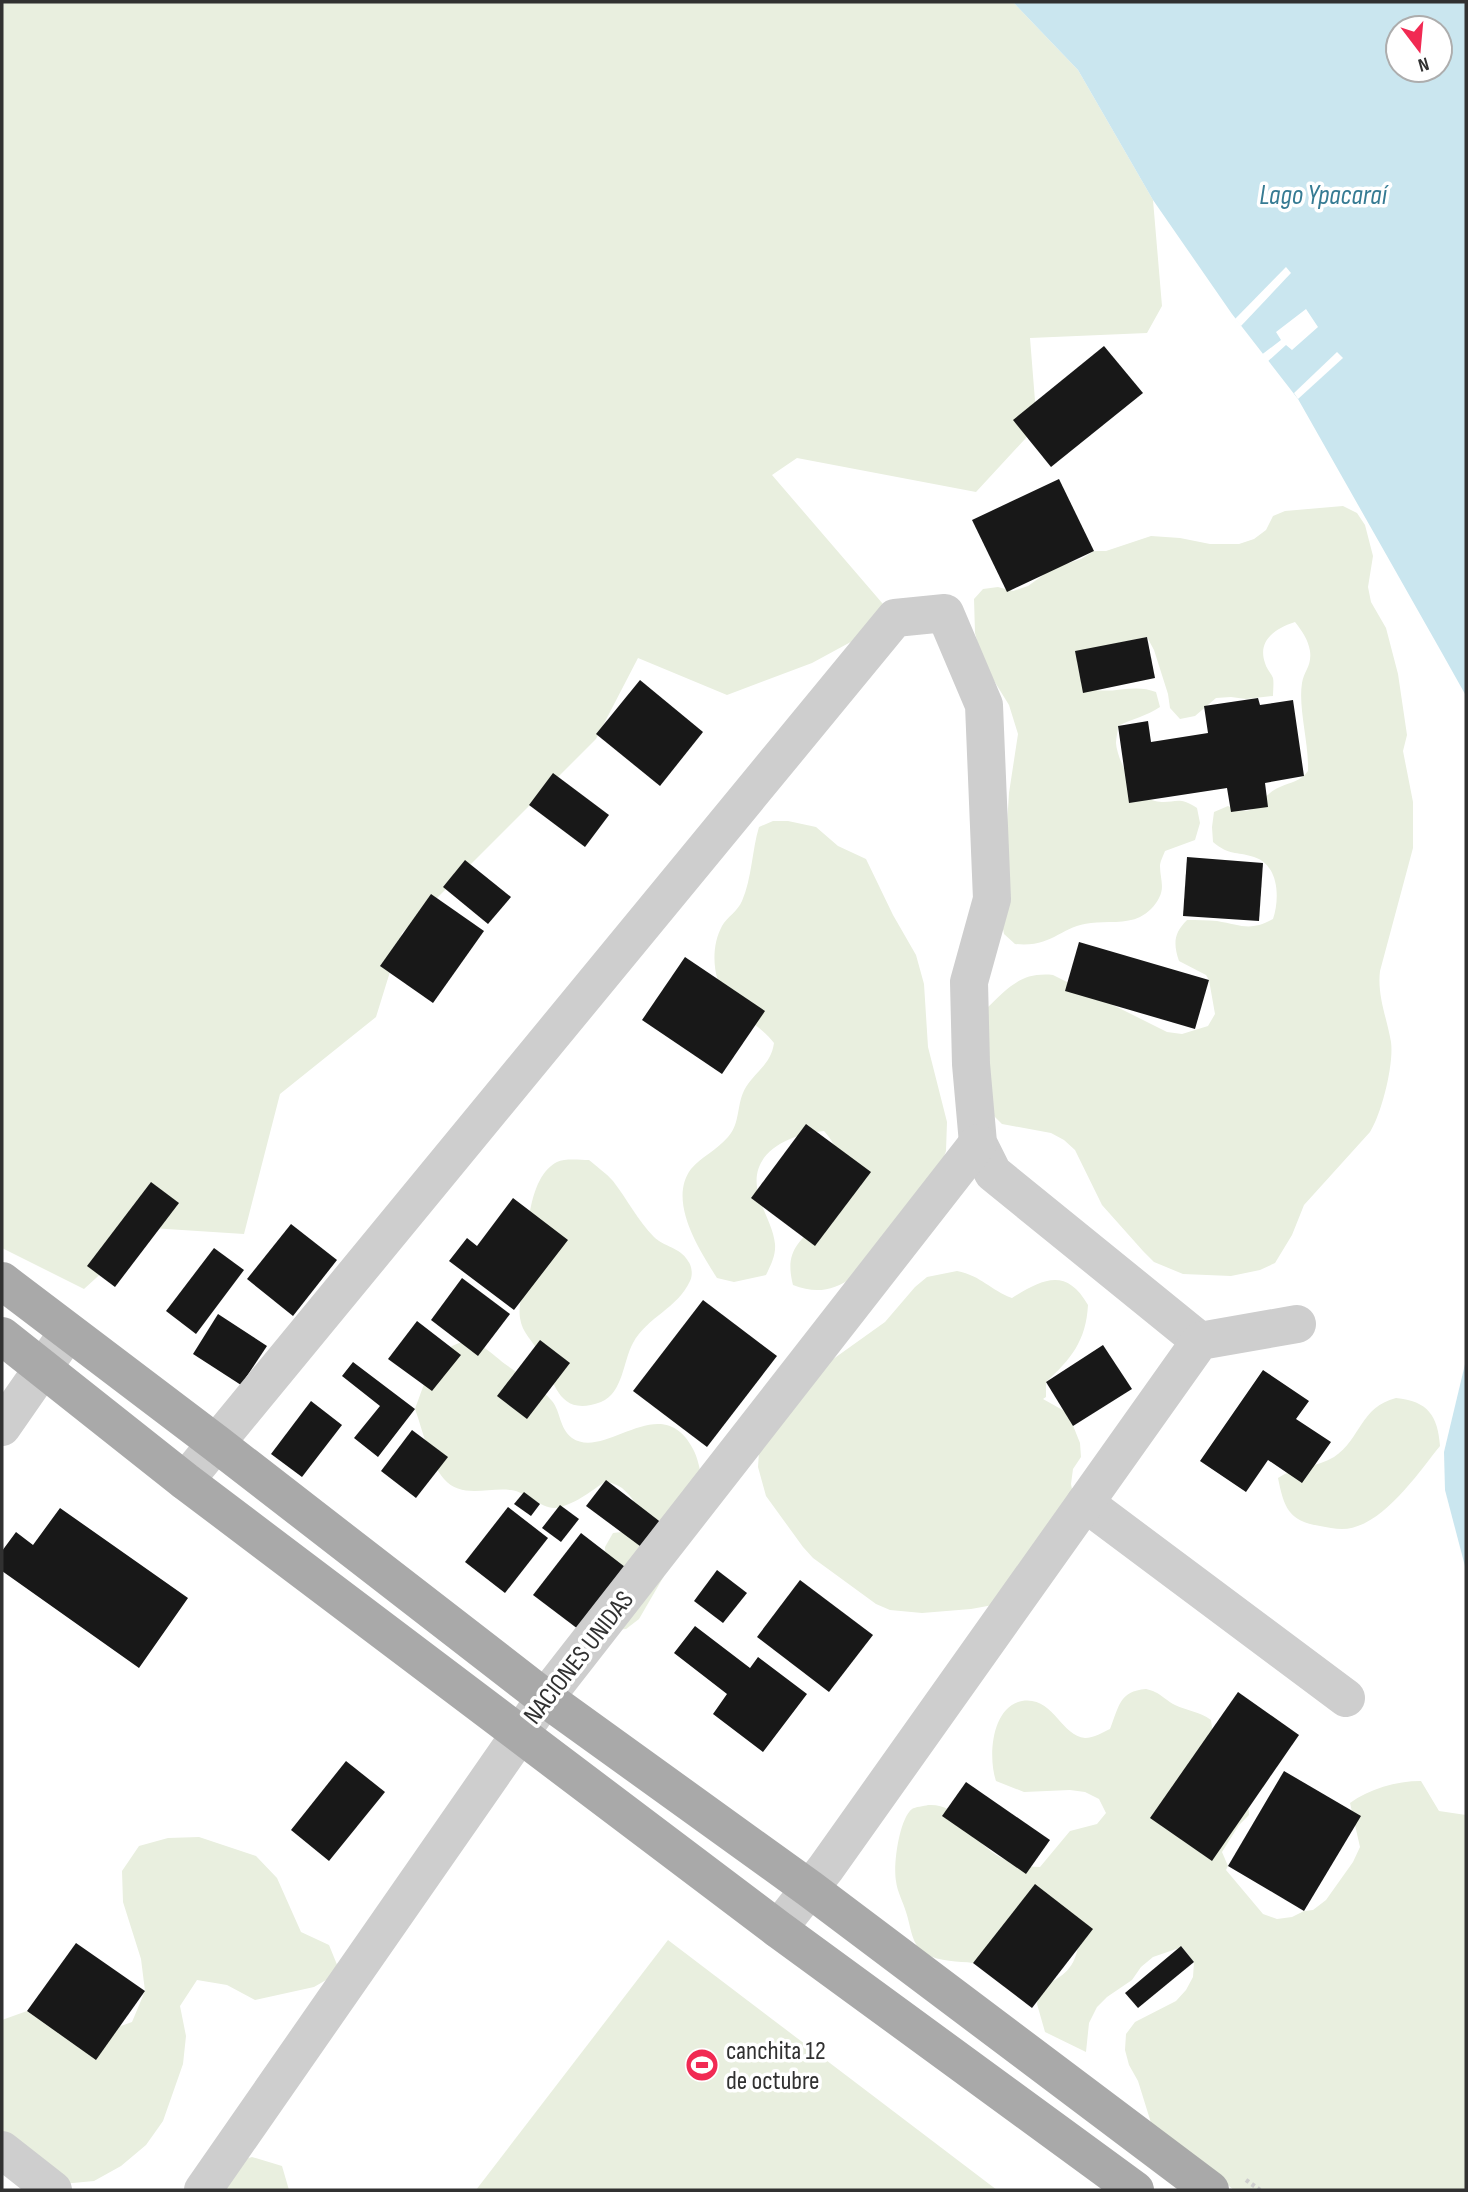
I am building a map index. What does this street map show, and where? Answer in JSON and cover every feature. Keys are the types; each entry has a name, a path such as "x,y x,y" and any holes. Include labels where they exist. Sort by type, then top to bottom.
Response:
{"main road":[{"path":"2,1281 545,1698 810,1889 1210,2190"},
{"path":"2,1336 186,1481 778,1929 1135,2190"}],"street":[{"path":"186,1481 895,618 945,613 984,705 992,899 969,982 971,1064 978,1143 993,1173 1200,1341"},
{"name":"NACIONES UNIDAS","path":"203,2190 545,1698 978,1143"},
{"path":"778,1929 810,1889 1200,1341 1297,1324"},
{"path":"2,1427 68,1332"},
{"path":"1085,1503 1346,1698"},
{"path":"2,2150 53,2190"}],"green space":[{"path":"2,2 1013,2 1078,70 1153,200 1162,306 1147,333 1030,338 1037,426 976,492 797,458 772,475 895,618 812,663 727,695 638,658 596,739 402,933 376,1017 280,1094 244,1234 151,1228 84,1289 2,1248"},
{"path":"1343,506 1357,513 1365,525 1373,556 1368,587 1371,602 1386,628 1398,674 1407,735 1403,751 1413,802 1413,848 1379,980 1391,1042 1389,1075 1379,1113 1370,1132 1304,1205 1292,1235 1275,1263 1260,1270 1231,1276 1183,1274 1154,1262 1102,1205 1075,1150 1064,1140 1051,1133 1002,1124 990,1112 987,1008 1016,982 1032,976 1053,975 1167,1032 1182,1034 1208,1026 1215,1014 1209,980 1206,975 1179,961 1176,939 1179,929 1187,920 1252,926 1273,919 1277,892 1268,867 1254,857 1228,851 1213,842 1212,827 1214,812 1228,806 1246,811 1252,809 1272,791 1299,779 1308,771 1301,693 1310,661 1309,647 1295,622 1281,628 1266,642 1263,655 1273,678 1273,696 1216,698 1195,716 1180,719 1170,708 1154,650 1147,637 1109,645 1083,659 1079,673 1085,687 1103,691 1138,688 1156,692 1160,707 1118,726 1116,743 1120,759 1141,793 1155,801 1180,801 1190,804 1197,808 1200,823 1195,840 1165,851 1160,864 1161,894 1143,915 1129,921 1080,925 1039,943 1015,944 1004,934 1001,919 1009,793 1018,734 1009,705 983,663 975,633 974,599 983,589 998,587 1013,591 1028,586 1053,568 1081,559 1094,551 1106,551 1151,536 1210,544 1239,544 1254,539 1266,530 1273,516 1285,511"},
{"path":"773,821 816,827 838,846 866,859 916,955 924,984 928,1047 947,1122 946,1151 934,1184 853,1277 824,1290 809,1290 793,1285 790,1265 798,1243 827,1215 838,1191 839,1160 824,1131 788,1140 768,1153 761,1163 757,1174 757,1187 775,1244 774,1256 766,1275 734,1282 717,1278 695,1240 684,1210 685,1182 691,1169 724,1142 732,1131 743,1093 767,1062 774,1043 726,999 718,982 715,963 718,935 740,905 745,892 759,827"},
{"path":"589,1160 613,1181 654,1237 685,1256 692,1273 685,1290 646,1326 633,1343 614,1392 601,1402 587,1406 575,1405 560,1394 540,1354 523,1328 520,1304 529,1216 538,1183 546,1171 557,1162"},
{"path":"957,1271 973,1276 1012,1298 1044,1282 1062,1281 1080,1293 1088,1305 1084,1329 1076,1348 1046,1382 1046,1397 1043,1399 1068,1413 1080,1443 1081,1457 1073,1469 1071,1484 1079,1527 1004,1603 922,1613 890,1610 876,1604 813,1558 803,1547 766,1496 758,1467 759,1452 822,1367 885,1322 927,1277"},
{"path":"463,1342 482,1347 541,1390 555,1405 565,1430 572,1438 586,1443 601,1441 650,1425 665,1425 680,1432 695,1453 702,1480 670,1521 646,1515 622,1488 606,1481 575,1501 555,1508 511,1490 475,1491 458,1489 451,1485 434,1464 415,1409 437,1359 453,1346"},
{"path":"1396,1398 1416,1403 1429,1412 1434,1418 1439,1435 1440,1446 1410,1484 1384,1510 1357,1527 1331,1528 1309,1524 1294,1516 1285,1505 1278,1478 1334,1457 1343,1450 1375,1408"},
{"path":"630,1531 664,1576 639,1619 626,1629 593,1632 606,1575 605,1547 613,1533"},
{"path":"1146,1689 1211,1720 1218,1745 1243,1790 1249,1815 1239,1825 1222,1852 1228,1866 1226,1870 1263,1914 1277,1919 1292,1917 1313,1910 1326,1900 1353,1862 1360,1847 1350,1803 1374,1790 1393,1784 1421,1781 1439,1811 1466,1815 1466,2190 1234,2190 1152,2126 1138,2081 1129,2065 1125,2050 1126,2034 1135,2022 1176,2001 1186,1990 1193,1977 1194,1962 1182,1947 1153,1957 1141,1967 1132,1980 1097,2007 1089,2023 1086,2052 1045,2032 1037,2004 1039,1989 1060,1977 1069,1968 1078,1946 1013,1917 973,1963 937,1959 917,1946 895,1874 900,1832 907,1814 912,1809 928,1805 947,1808 998,1856 1018,1864 1040,1867 1070,1831 1097,1824 1106,1813 1099,1799 1085,1792 1024,1792 996,1781 992,1760 998,1723 1012,1705 1033,1701 1042,1704 1069,1731 1088,1738 1110,1729 1125,1697 1137,1690"},
{"path":"199,1837 256,1856 277,1878 301,1932 329,1945 340,1972 314,1987 255,2000 227,1985 197,1980 180,2006 186,2036 183,2064 163,2121 146,2145 121,2166 94,2181 62,2184 2,2138 2,2020 27,2011 104,2032 132,2022 145,1991 141,1959 123,1902 122,1871 139,1846 168,1838"},
{"name":"canchita 12 de octubre","path":"668,1940 997,2190 476,2190"},
{"path":"252,2157 282,2166 289,2190 216,2190 223,2166"}],"water":[{"name":"Lago Ypacaraí","path":"1013,2 1466,2 1466,701 1465,694 1298,399 1232,314 1153,200 1078,70"},
{"path":"1466,1360 1466,1570 1445,1490 1444,1452"}],"pier":[{"path":"1286,267 1291,273 1241,326 1235,319"},
{"path":"1306,309 1318,327 1292,350 1286,345 1266,363 1260,356 1281,340 1276,332"},
{"path":"1337,352 1343,358 1298,399 1294,393"}],"building":[{"path":"1104,346 1143,393 1051,467 1013,420"},
{"path":"1059,479 1094,551 1007,592 972,520"},
{"path":"1147,637 1155,678 1083,693 1075,651"},
{"path":"640,680 703,732 660,786 596,734"},
{"path":"1258,698 1260,705 1293,700 1304,776 1265,783 1268,807 1231,812 1227,788 1129,803 1118,726 1148,721 1151,742 1208,733 1204,706"},
{"path":"553,773 609,815 585,847 529,805"},
{"path":"1187,857 1263,863 1259,921 1183,916"},
{"path":"465,860 511,897 488,924 443,887"},
{"path":"431,894 484,931 433,1003 380,966"},
{"path":"1079,942 1209,980 1195,1029 1065,991"},
{"path":"685,957 765,1011 722,1074 642,1020"},
{"path":"806,1124 871,1172 815,1246 751,1198"},
{"path":"151,1182 179,1203 115,1287 87,1266"},
{"path":"513,1198 568,1240 514,1310 449,1261 467,1238 477,1246"},
{"path":"291,1224 337,1260 293,1316 247,1279"},
{"path":"214,1248 244,1270 196,1334 166,1311"},
{"path":"462,1278 510,1314 478,1356 431,1320"},
{"path":"703,1300 777,1356 707,1447 633,1391"},
{"path":"218,1314 267,1346 241,1385 193,1354"},
{"path":"417,1321 461,1355 432,1391 388,1359"},
{"path":"540,1340 570,1363 527,1419 497,1396"},
{"path":"1103,1345 1132,1389 1073,1426 1046,1382"},
{"path":"353,1362 415,1409 378,1457 354,1438 380,1406 342,1376"},
{"path":"1263,1370 1309,1401 1296,1419 1331,1442 1302,1483 1268,1460 1246,1492 1200,1461"},
{"path":"311,1401 342,1425 302,1477 271,1454"},
{"path":"412,1430 448,1457 416,1498 381,1471"},
{"path":"606,1480 667,1527 648,1552 586,1506"},
{"path":"524,1492 540,1504 531,1516 514,1504"},
{"path":"560,1505 579,1519 561,1542 542,1528"},
{"path":"508,1507 548,1538 505,1593 465,1562"},
{"path":"60,1508 188,1598 139,1668 2,1571 2,1551 16,1532 33,1545"},
{"path":"581,1533 625,1567 578,1629 533,1595"},
{"path":"717,1570 747,1593 723,1623 694,1601"},
{"path":"800,1580 873,1635 829,1692 757,1637"},
{"path":"695,1626 750,1668 758,1657 807,1694 763,1752 713,1714 727,1694 674,1653"},
{"path":"1238,1692 1299,1735 1212,1861 1150,1818"},
{"path":"346,1761 385,1792 329,1861 291,1830"},
{"path":"1284,1771 1361,1816 1304,1911 1228,1866"},
{"path":"966,1782 1050,1840 1026,1874 942,1816"},
{"path":"1035,1884 1093,1929 1032,2008 973,1963"},
{"path":"76,1943 145,1991 96,2060 27,2011"},
{"path":"1181,1946 1194,1962 1138,2008 1125,1993"}],"place":[{"name":"canchita 12 de octubre","path":"702,2065"}]}
